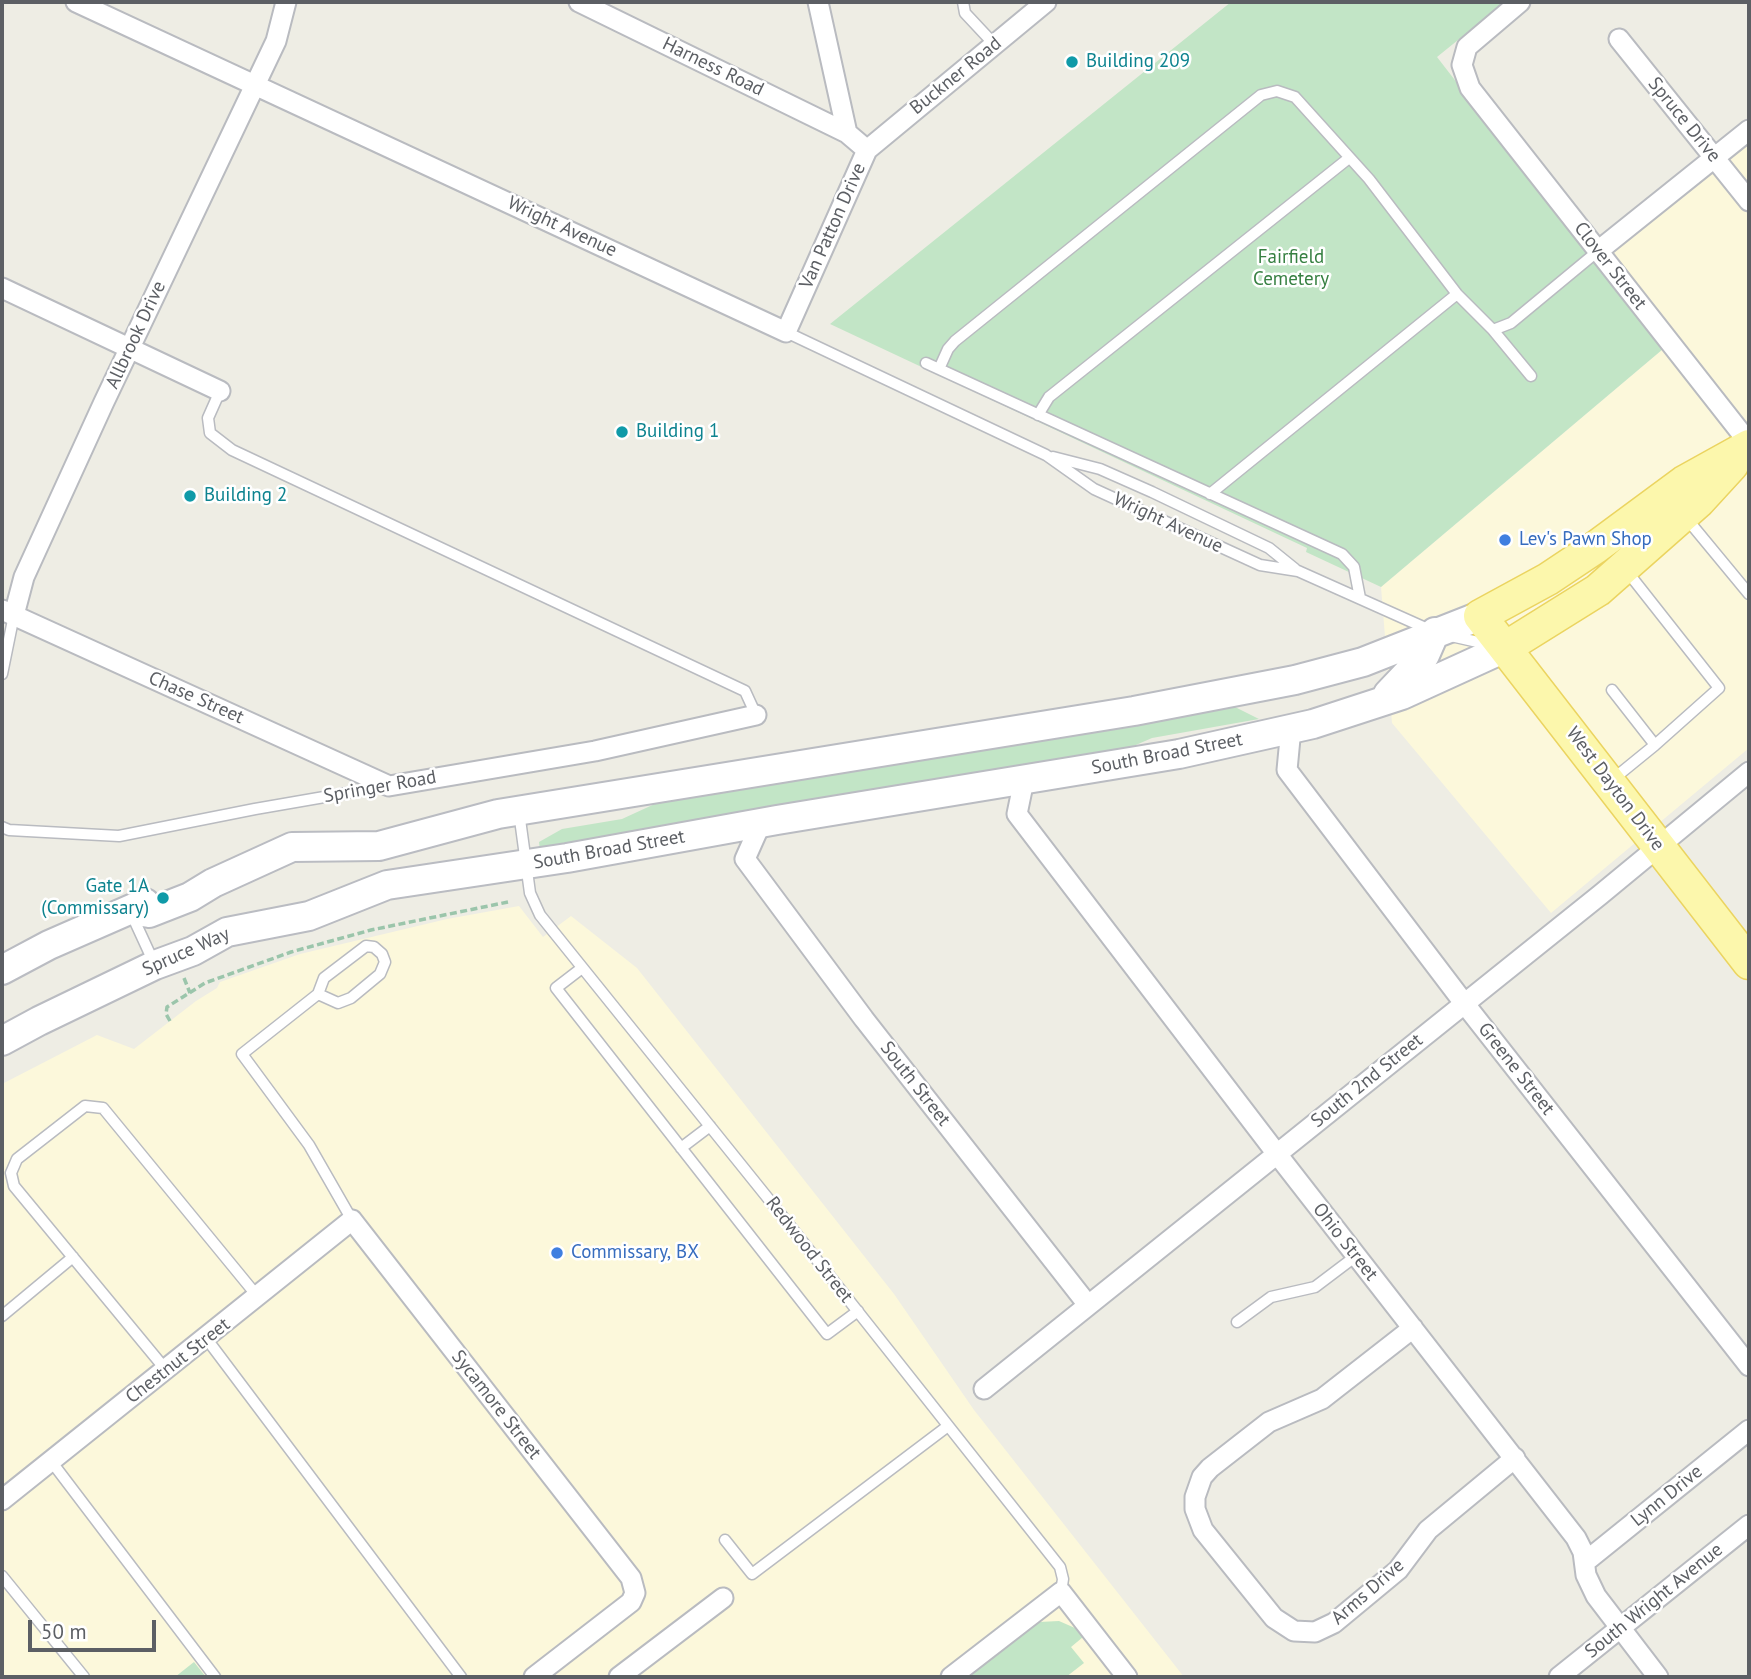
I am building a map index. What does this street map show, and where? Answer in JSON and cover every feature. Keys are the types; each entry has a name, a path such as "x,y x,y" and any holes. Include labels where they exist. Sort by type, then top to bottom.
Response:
{"main road":[{"name":"South Broad Street","path":"1505,648 1598,590 1683,514 1749,445"},
{"path":"1480,616 1548,579 1684,482 1749,445"},
{"name":"West Dayton Drive","path":"1480,616 1749,962"}],"street":[{"name":"Wright Avenue","path":"76,2 786,332"},
{"name":"Allbrook Drive","path":"8,612 276,41 286,2"},
{"name":"Harness Road","path":"579,2 847,132"},
{"name":"Van Patton Drive","path":"786,332 867,150 847,132 818,2"},
{"name":"Buckner Road","path":"867,150 1045,2"},
{"name":"Clover Street","path":"1520,2 1467,47 1462,65 1470,89 1749,445"},
{"name":"Spruce Drive","path":"1619,39 1749,201"},
{"path":"1598,251 1749,130"},
{"path":"2,288 220,391"},
{"name":"Chase Street","path":"8,612 389,786"},
{"path":"2,970 49,945 130,909 186,887 213,883 292,847 379,846 508,813 1135,710 1295,680 1363,662 1480,616"},
{"path":"1379,702 1425,655 1435,632"},
{"name":"South Broad Street","path":"514,866 1179,754 1313,724 1402,695 1505,648"},
{"name":"Springer Road","path":"389,786 595,751 756,715"},
{"name":"Greene Street","path":"1291,728 1287,770 1464,1003 1749,1366"},
{"name":"South 2nd Street","path":"984,1389 1749,772"},
{"name":"Ohio Street","path":"1024,780 1017,814 1276,1154 1576,1538 1591,1588 1658,1677"},
{"name":"South Street","path":"761,823 745,859 864,1019 1088,1306"},
{"name":"Spruce Way","path":"2,1041 155,965 193,951 227,932 309,916 387,885 514,866"},
{"name":"Chestnut Street","path":"2,1500 352,1220"},
{"name":"Sycamore Street","path":"352,1220 631,1578 635,1593 631,1602 534,1677"},
{"name":"Arms Drive","path":"1413,1328 1322,1399 1269,1422 1202,1477 1195,1497 1198,1520 1274,1618 1284,1627 1305,1633 1325,1629 1398,1570 1428,1530 1515,1458"},
{"name":"Lynn Drive","path":"1585,1562 1749,1430"},
{"name":"South Wright Avenue","path":"1559,1677 1749,1525"},
{"path":"951,1677 1061,1592"},
{"name":"Redwood Street","path":"1061,1592 1127,1677"},
{"path":"620,1677 723,1598"}],"lane":[{"path":"963,2 965,13 994,44"},
{"path":"939,369 948,349 955,341 1261,94 1277,91 1295,97 1369,179 1457,294 1493,330 1531,376"},
{"path":"1038,415 1049,397 1349,158"},
{"path":"1493,330 1511,323 1598,251"},
{"path":"1210,494 1457,294"},
{"name":"Wright Avenue","path":"786,332 1046,455 1094,489 1260,565 1298,571 1435,632 1505,648"},
{"path":"926,363 1342,554 1354,567 1360,598"},
{"path":"220,391 208,418 210,433 232,450 746,691 756,715"},
{"name":"Wright Avenue","path":"1046,455 1100,469 1152,492 1269,548 1298,571"},
{"path":"1683,514 1749,594"},
{"path":"1609,782 1719,688 1623,567"},
{"name":"Allbrook Drive","path":"2,674 8,612"},
{"path":"1612,690 1654,745"},
{"name":"Springer Road","path":"2,827 9,830 119,836 389,786"},
{"name":"Redwood Street","path":"508,813 514,866 540,915 1060,1567 1063,1579 1061,1592"},
{"path":"130,909 155,965"},
{"path":"318,994 338,1003 351,998 380,974 386,962 382,954 374,947 366,946 324,978 318,994 243,1054 302,1134 352,1220"},
{"path":"582,968 556,988 827,1334 858,1311"},
{"path":"166,1370 13,1186 11,1173 17,1160 85,1106 103,1108 258,1297"},
{"path":"681,1148 709,1126"},
{"path":"1237,1322 1271,1297 1308,1289 1321,1283 1356,1256"},
{"path":"2,1316 73,1257"},
{"path":"206,1338 461,1677"},
{"path":"725,1540 752,1574 948,1426"},
{"path":"51,1461 215,1677"},
{"path":"2,1576 84,1677"}],"path":[{"path":"170,1021 166,1014 167,1007 205,983 290,952 371,930 508,902"}],"shaded area":[{"path":"1749,141 1749,748 1551,913 1392,723 1381,587 1663,349 1597,263"},
{"path":"519,906 543,937 571,916 637,968 894,1294 974,1410 1184,1677 2,1677 2,1084 97,1035 134,1049 217,988 220,982 300,954 447,919"}],"green space":[{"name":"Fairfield Cemetery","path":"1231,2 1505,2 1437,57 1663,349 1381,587 1306,552 1307,548 830,324"},
{"path":"1235,707 1259,719 1152,738 1122,751 540,851 539,842 562,829 622,819 659,802"},
{"path":"1059,1621 1075,1628 1083,1637 1071,1647 1084,1663 1066,1677 968,1677 1039,1622"},
{"path":"194,1662 206,1677 175,1677"}],"place":[{"name":"Building 209","path":"1072,62"},
{"name":"Building 1","path":"622,432"},
{"name":"Building 2","path":"190,496"},
{"name":"Lev's Pawn Shop","path":"1505,540"},
{"name":"Gate 1A (Commissary)","path":"163,898"},
{"name":"Commissary, BX","path":"557,1253"}]}
